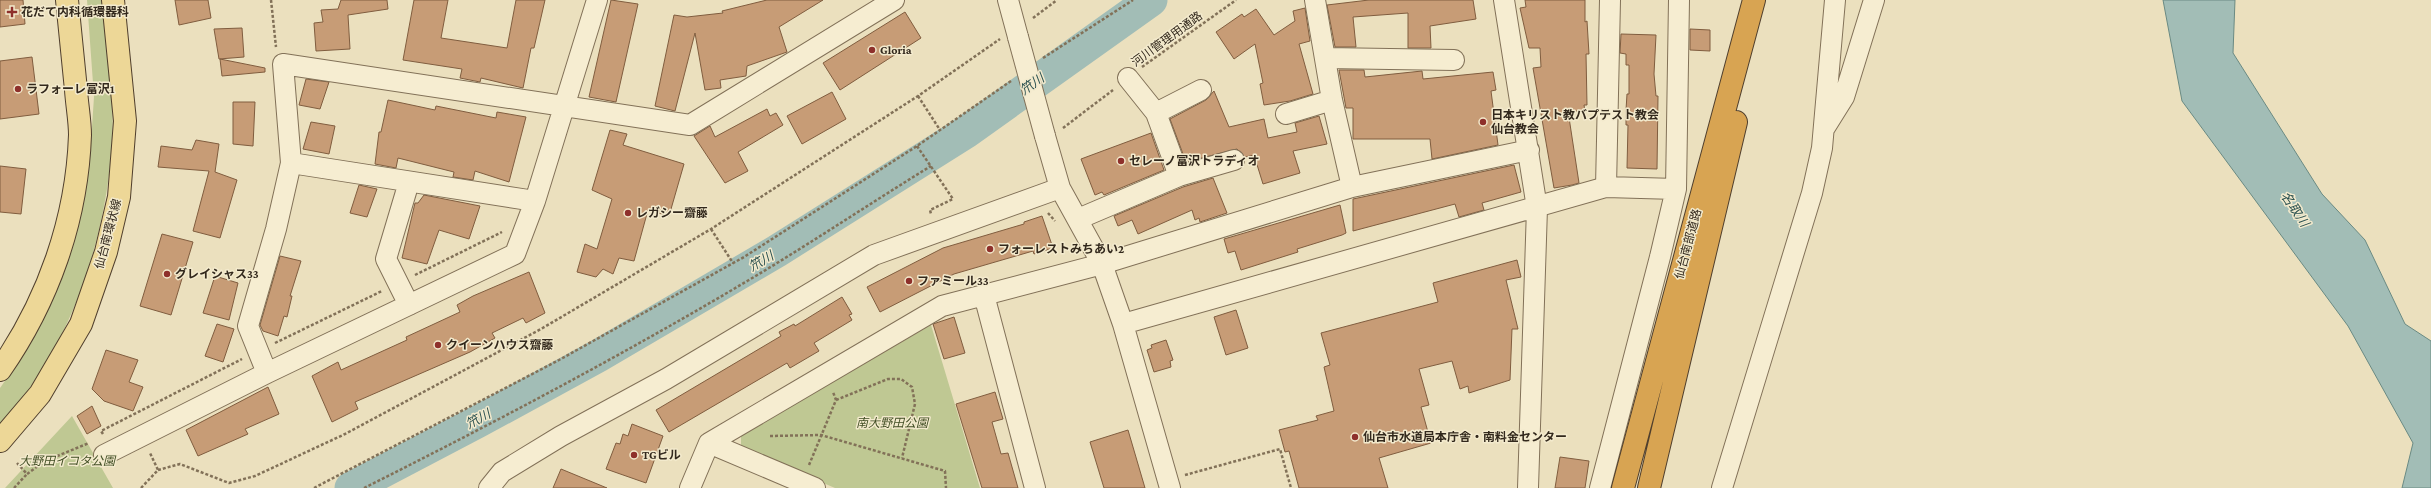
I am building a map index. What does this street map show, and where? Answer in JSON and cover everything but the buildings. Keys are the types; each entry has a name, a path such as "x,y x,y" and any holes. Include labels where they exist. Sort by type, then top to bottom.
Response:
{"highway":[{"name":"仙台南部道路","path":"1623,488 1754,0"},
{"name":"仙台南部道路","path":"1649,488 1765,0"}],"main road":[{"path":"0,370 35,312 53,273 68,221 76,178 80,134 67,0"},
{"name":"仙台南環状線","path":"0,441 40,394 81,324 106,252 119,197 125,121 113,0"}],"street":[{"path":"98,445 143,436 268,373 515,254 535,201 597,0"},
{"path":"268,373 248,326 276,228 291,163 283,64 690,125 894,0"},
{"path":"1008,0 1012,36 1051,135 1060,188 1078,218 1102,264 1175,482"},
{"path":"1315,0 1332,100 1352,187"},
{"path":"1504,0 1537,208 1528,488"},
{"path":"1606,187 1610,0"},
{"path":"1600,488 1660,257 1676,189 1679,0"},
{"path":"1722,488 1812,193 1822,148 1835,0"},
{"path":"1823,131 1844,97 1874,0"},
{"path":"1326,58 1454,60"},
{"path":"1128,78 1156,113 1188,173"},
{"path":"1156,113 1201,90"},
{"path":"1286,114 1332,100"},
{"path":"690,488 709,443 942,306 1102,264 1352,187 1529,150"},
{"path":"1078,218 1188,173 1234,160"},
{"path":"291,163 535,201"},
{"path":"409,182 386,259 409,305"},
{"path":"1123,324 1537,208 1606,187 1676,189"},
{"path":"489,488 502,472 561,436 666,379 874,255 1060,188"},
{"path":"984,295 1035,488"},
{"path":"709,443 815,488"}],"path":[{"path":"271,0 277,49 283,64"},
{"path":"1029,20 1057,0"},
{"path":"1039,61 1133,0"},
{"name":"河川管理用通路","path":"1051,135 1236,0"},
{"path":"141,488 158,470 180,464 229,483 255,476 345,434 534,332 711,229 1012,36"},
{"path":"314,488 559,360 733,263 918,147 1014,79"},
{"path":"918,96 940,130"},
{"path":"918,147 949,193"},
{"path":"364,488 483,428 621,352 758,274 932,166"},
{"path":"1040,196 1044,209 1060,226"},
{"path":"711,229 733,263"},
{"path":"14,488 27,474 45,460 98,445 104,437 101,431 258,350 506,230"},
{"path":"807,470 836,400 888,379 901,380 912,387 915,404 902,458"},
{"path":"831,389 836,400"},
{"path":"770,436 821,435 902,458 945,471 946,488"},
{"path":"143,436 158,470"},
{"path":"1175,482 1280,449 1291,488"},
{"path":"17,463 27,474"}],"green space":[{"path":"87,0 103,0 112,91 113,127 110,171 101,222 87,272 57,344 38,376 0,426 0,388 30,345 47,310 67,260 80,213 90,156 94,97"},
{"name":"南大野田公園","path":"931,325 980,488 835,488 741,448 741,435"},
{"name":"大野田イコタ公園","path":"72,416 113,488 5,488"}],"water":[{"name":"名取川","path":"2163,0 2235,0 2233,53 2322,194 2365,240 2405,324 2431,341 2431,488 2402,488 2413,443 2348,326 2182,101"}],"waterway":[{"name":"笊川","path":"351,488 598,356 777,251 966,132 1151,0"}],"place":[{"name":"花だて内科循環器科","path":"12,12"},
{"name":"Gloria","path":"872,50"},
{"name":"ラフォーレ富沢1","path":"18,89"},
{"name":"日本キリスト教バプテスト教会 仙台教会","path":"1483,122"},
{"name":"セレーノ富沢トラディオ","path":"1121,161"},
{"name":"レガシー齋藤","path":"628,213"},
{"name":"フォーレストみちあい2","path":"990,249"},
{"name":"グレイシャス33","path":"167,274"},
{"name":"ファミール33","path":"909,281"},
{"name":"クイーンハウス齋藤","path":"438,345"},
{"name":"仙台市水道局本庁舎・南料金センター","path":"1355,437"},
{"name":"TGビル","path":"634,455"}]}
